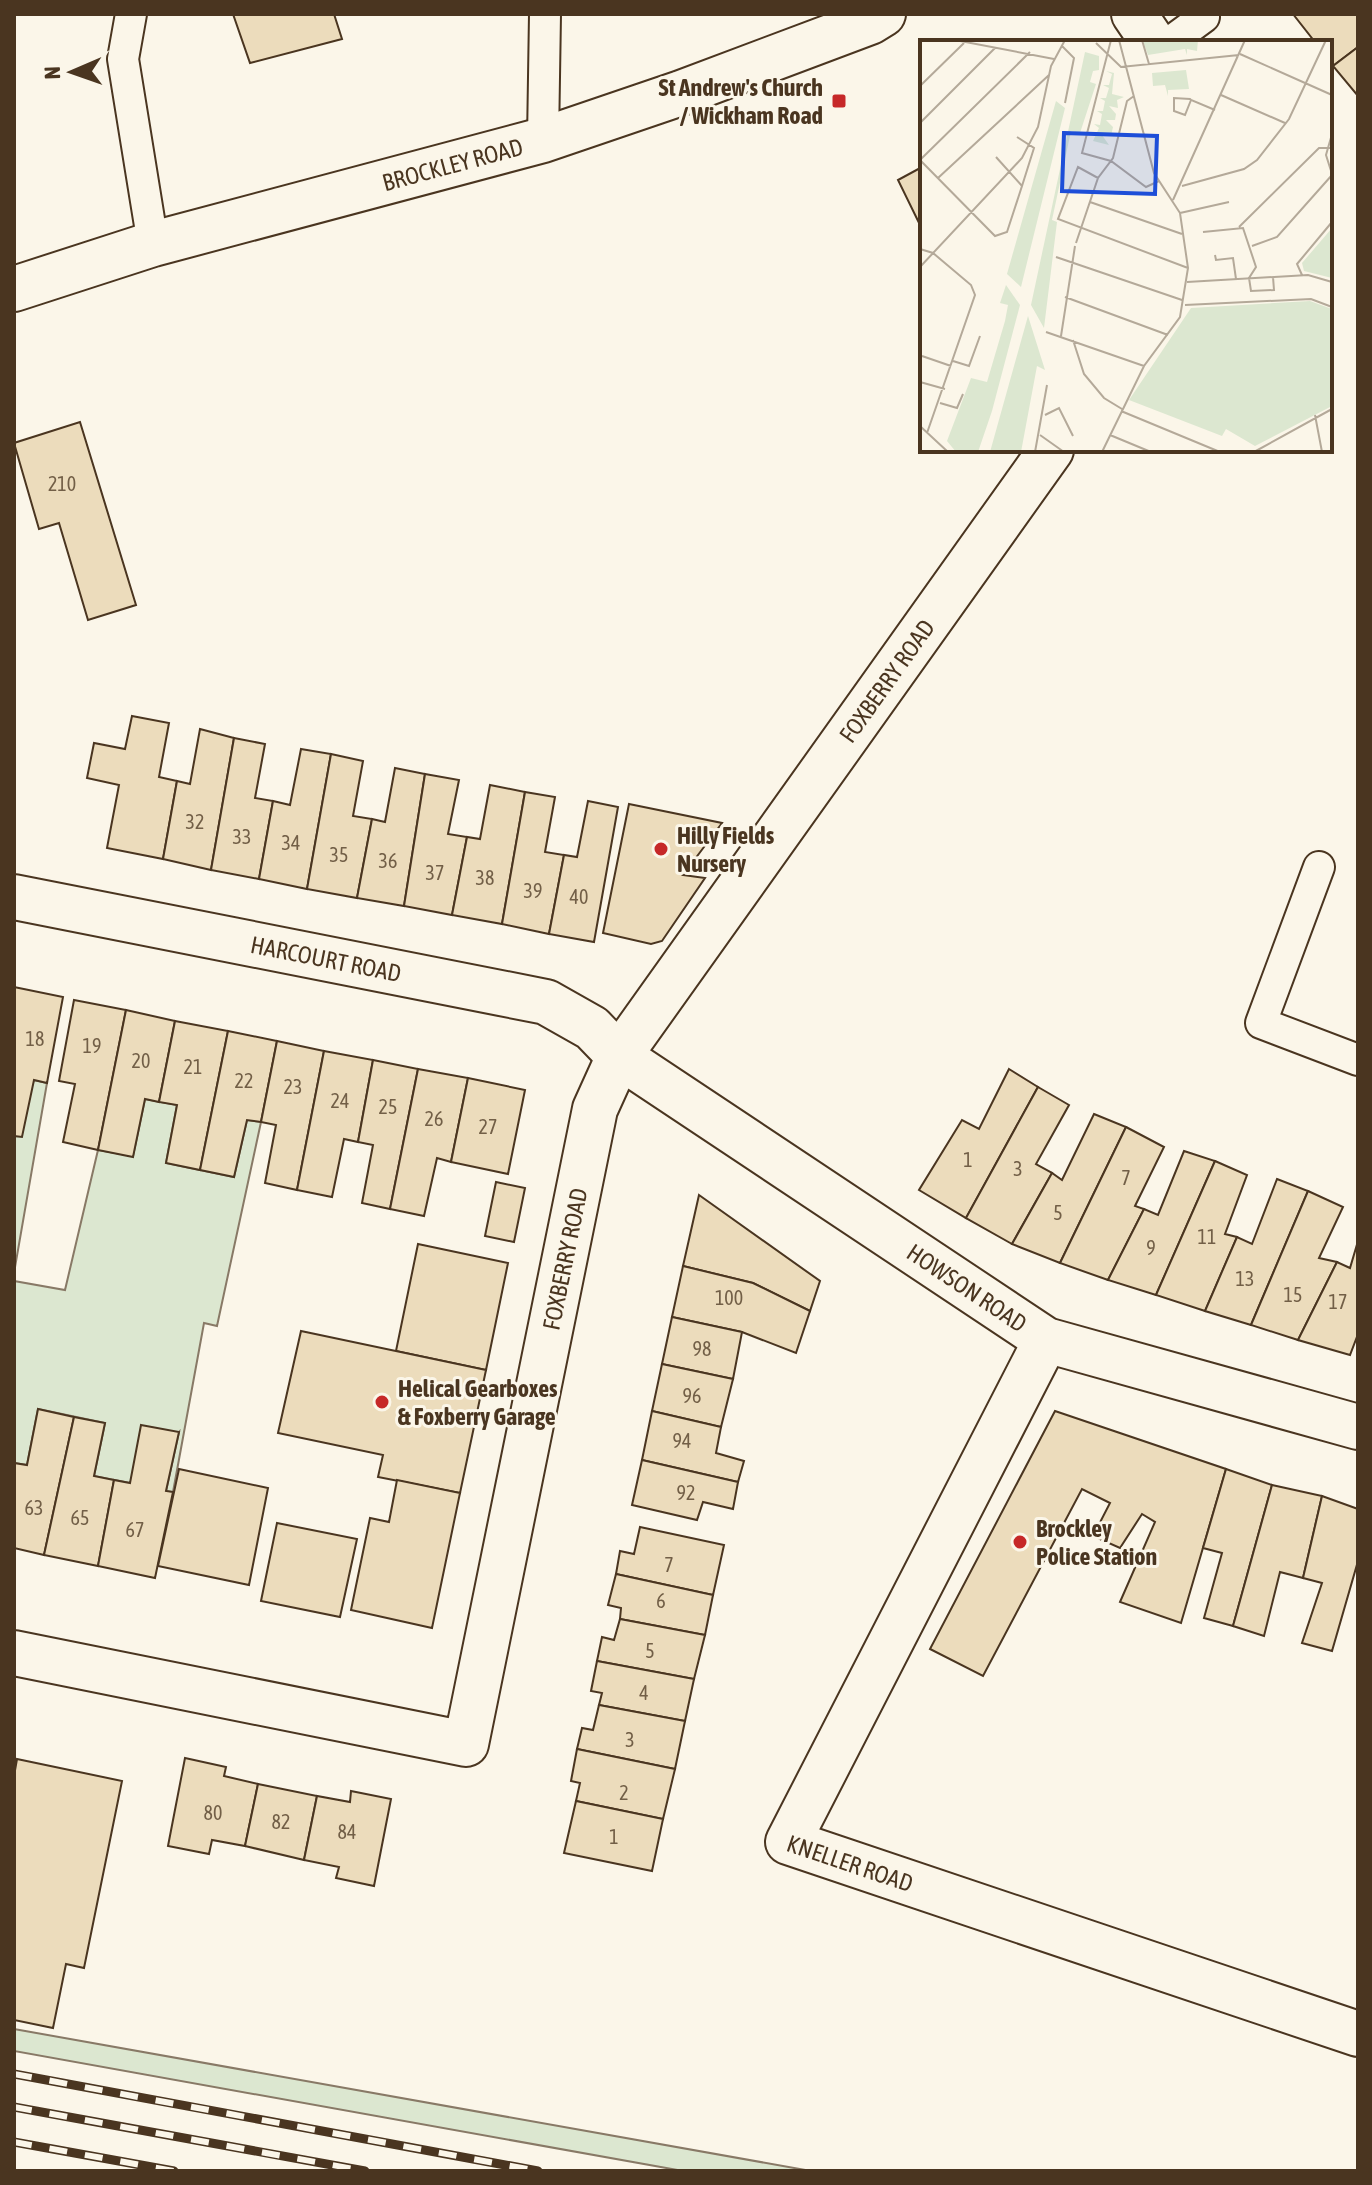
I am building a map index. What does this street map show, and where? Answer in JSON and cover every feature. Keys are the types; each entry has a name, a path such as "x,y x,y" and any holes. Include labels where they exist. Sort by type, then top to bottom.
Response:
{"street":[{"name":"BROCKLEY ROAD","path":"14,289 153,244 543,140 696,88 870,22 883,14"},
{"path":"1134,14 1152,40"},
{"name":"FOXBERRY ROAD","path":"14,1653 466,1744 595,1109 619,1056 1050,452"},
{"name":"HARCOURT ROAD","path":"14,897 546,1002 592,1028 619,1056"},
{"name":"HOWSON ROAD","path":"619,1056 1046,1340 1358,1427"},
{"name":"KNELLER ROAD","path":"1046,1340 788,1842 1358,2034"}],"lane":[{"path":"131,14 123,59 153,244"},
{"path":"543,140 545,14"},
{"path":"1173,40 1204,17"},
{"path":"1319,867 1261,1023 1358,1060"}],"green space":[{"path":"34,1080 47,1083 14,1273 14,1136"},
{"path":"145,1099 177,1105 166,1163 234,1177 247,1120 261,1122 217,1326 204,1323 173,1492 166,1491 179,1432 130,1483 94,1476 105,1423 38,1409 27,1465 14,1463 14,1281 65,1290 98,1150 133,1156"},
{"path":"14,2029 811,2171 683,2171 14,2051"}],"building":[{"path":"233,14 334,14 342,39 250,63"},
{"path":"1293,14 1358,14 1358,47 1333,66 1332,40 1313,40"},
{"path":"1358,47 1358,96 1333,66"},
{"path":"920,168 920,225 898,180"},
{"path":"80,422 136,605 88,620 59,523 39,529 14,443"},
{"path":"132,716 169,723 159,777 177,781 163,859 107,848 119,785 87,778 94,743 125,749"},
{"path":"200,729 234,738 211,870 163,859 177,781 190,784"},
{"path":"234,738 265,744 255,798 273,801 259,879 211,870"},
{"path":"301,749 331,754 307,889 259,879 273,801 290,805"},
{"path":"331,754 363,761 353,816 372,819 357,898 307,889"},
{"path":"395,768 425,774 404,906 357,898 372,819 385,822"},
{"path":"425,774 459,780 448,834 467,837 452,915 404,906"},
{"path":"490,785 525,792 502,924 452,915 467,837 480,839"},
{"path":"525,792 555,797 545,852 564,855 549,934 502,924"},
{"path":"588,801 618,807 594,942 549,934 564,855 577,857"},
{"name":"Hilly Fields Nursery","path":"629,804 722,823 683,875 705,878 662,941 651,944 603,933"},
{"path":"14,987 63,997 47,1083 34,1080 22,1137 14,1136"},
{"path":"74,1000 126,1010 98,1150 63,1142 75,1084 59,1081"},
{"path":"126,1010 175,1021 159,1102 145,1099 133,1157 98,1150"},
{"path":"175,1021 228,1031 200,1170 166,1163 177,1105 159,1102"},
{"path":"228,1031 277,1041 261,1122 247,1120 234,1177 200,1170"},
{"path":"277,1041 324,1051 297,1190 265,1183 276,1125 261,1122"},
{"path":"324,1051 373,1060 358,1142 344,1139 332,1197 297,1190"},
{"path":"373,1060 418,1069 390,1209 362,1203 373,1145 358,1142"},
{"path":"418,1069 468,1078 451,1162 437,1158 424,1216 390,1209"},
{"path":"1009,1069 1038,1087 966,1218 919,1190 962,1120 979,1129"},
{"path":"468,1078 525,1090 508,1174 451,1162"},
{"path":"1038,1087 1069,1105 1036,1164 1052,1173 1012,1244 966,1218"},
{"path":"1094,1114 1126,1127 1060,1263 1012,1244 1052,1173 1062,1180"},
{"path":"1126,1127 1164,1147 1135,1206 1144,1209 1108,1280 1060,1263"},
{"path":"1184,1151 1215,1161 1156,1295 1108,1280 1144,1209 1158,1215"},
{"path":"1215,1161 1247,1175 1225,1234 1237,1237 1205,1311 1156,1295"},
{"path":"1277,1179 1308,1191 1251,1325 1205,1311 1237,1237 1252,1244"},
{"path":"496,1182 525,1188 514,1242 485,1236"},
{"path":"1308,1191 1343,1207 1319,1258 1337,1262 1298,1340 1251,1325"},
{"path":"699,1195 820,1281 810,1311 753,1283 683,1266"},
{"path":"1358,1241 1358,1334 1350,1355 1298,1340 1337,1262 1350,1268"},
{"path":"418,1244 508,1263 486,1370 396,1351"},
{"path":"683,1266 753,1283 810,1311 796,1353 742,1332 672,1317"},
{"path":"672,1317 742,1332 733,1379 662,1364"},
{"name":"Helical Gearboxes & Foxberry Garage","path":"301,1331 486,1370 460,1493 378,1477 383,1455 278,1433"},
{"path":"662,1364 733,1379 721,1427 652,1411"},
{"path":"38,1409 74,1417 44,1555 14,1548 14,1463 27,1465"},
{"path":"652,1411 721,1427 716,1453 744,1461 738,1482 642,1460"},
{"name":"Brockley Police Station","path":"1055,1411 1226,1469 1181,1623 1120,1602 1155,1522 1142,1514 1120,1548 1093,1536 1110,1503 1082,1489 983,1676 930,1649"},
{"path":"74,1417 105,1423 94,1476 114,1480 98,1566 44,1555"},
{"path":"141,1425 179,1432 166,1491 173,1492 155,1578 98,1566 114,1480 130,1483"},
{"path":"642,1460 738,1482 733,1509 703,1502 697,1520 632,1505"},
{"path":"179,1469 268,1488 249,1585 158,1566"},
{"path":"1226,1469 1272,1485 1233,1626 1204,1618 1222,1553 1203,1548"},
{"path":"397,1480 460,1493 432,1628 351,1610 370,1518 389,1522"},
{"path":"1272,1485 1322,1496 1303,1578 1280,1572 1264,1636 1233,1626"},
{"path":"1322,1496 1358,1509 1358,1561 1332,1651 1302,1643 1322,1583 1303,1578"},
{"path":"277,1523 357,1539 340,1617 261,1601"},
{"path":"640,1527 724,1545 713,1595 616,1574 620,1551 634,1554"},
{"path":"616,1574 713,1595 705,1635 620,1619 621,1608 608,1605"},
{"path":"620,1619 705,1635 694,1679 597,1661 602,1637 614,1640"},
{"path":"597,1661 694,1679 685,1721 599,1705 602,1693 591,1691"},
{"path":"599,1705 685,1721 675,1769 577,1749 582,1728 593,1730"},
{"path":"577,1749 675,1769 663,1819 576,1801 580,1783 571,1781"},
{"path":"185,1758 226,1767 224,1776 258,1784 245,1846 212,1840 209,1854 168,1846"},
{"path":"17,1759 122,1781 84,1968 66,1964 53,2028 14,2020 14,1776"},
{"path":"258,1784 317,1796 304,1860 245,1846"},
{"path":"351,1791 391,1799 374,1886 336,1878 339,1867 304,1860 317,1796 350,1802"},
{"path":"576,1801 663,1819 652,1871 564,1853"}],"railway":[{"path":"14,2074 538,2171"},
{"path":"14,2107 365,2171"},
{"path":"14,2142 174,2171"}],"place":[{"name":"St Andrew's Church / Wickham Road","path":"839,101"},
{"name":"Hilly Fields Nursery","path":"661,849"},
{"name":"Helical Gearboxes & Foxberry Garage","path":"382,1402"},
{"name":"Brockley Police Station","path":"1020,1542"}]}
